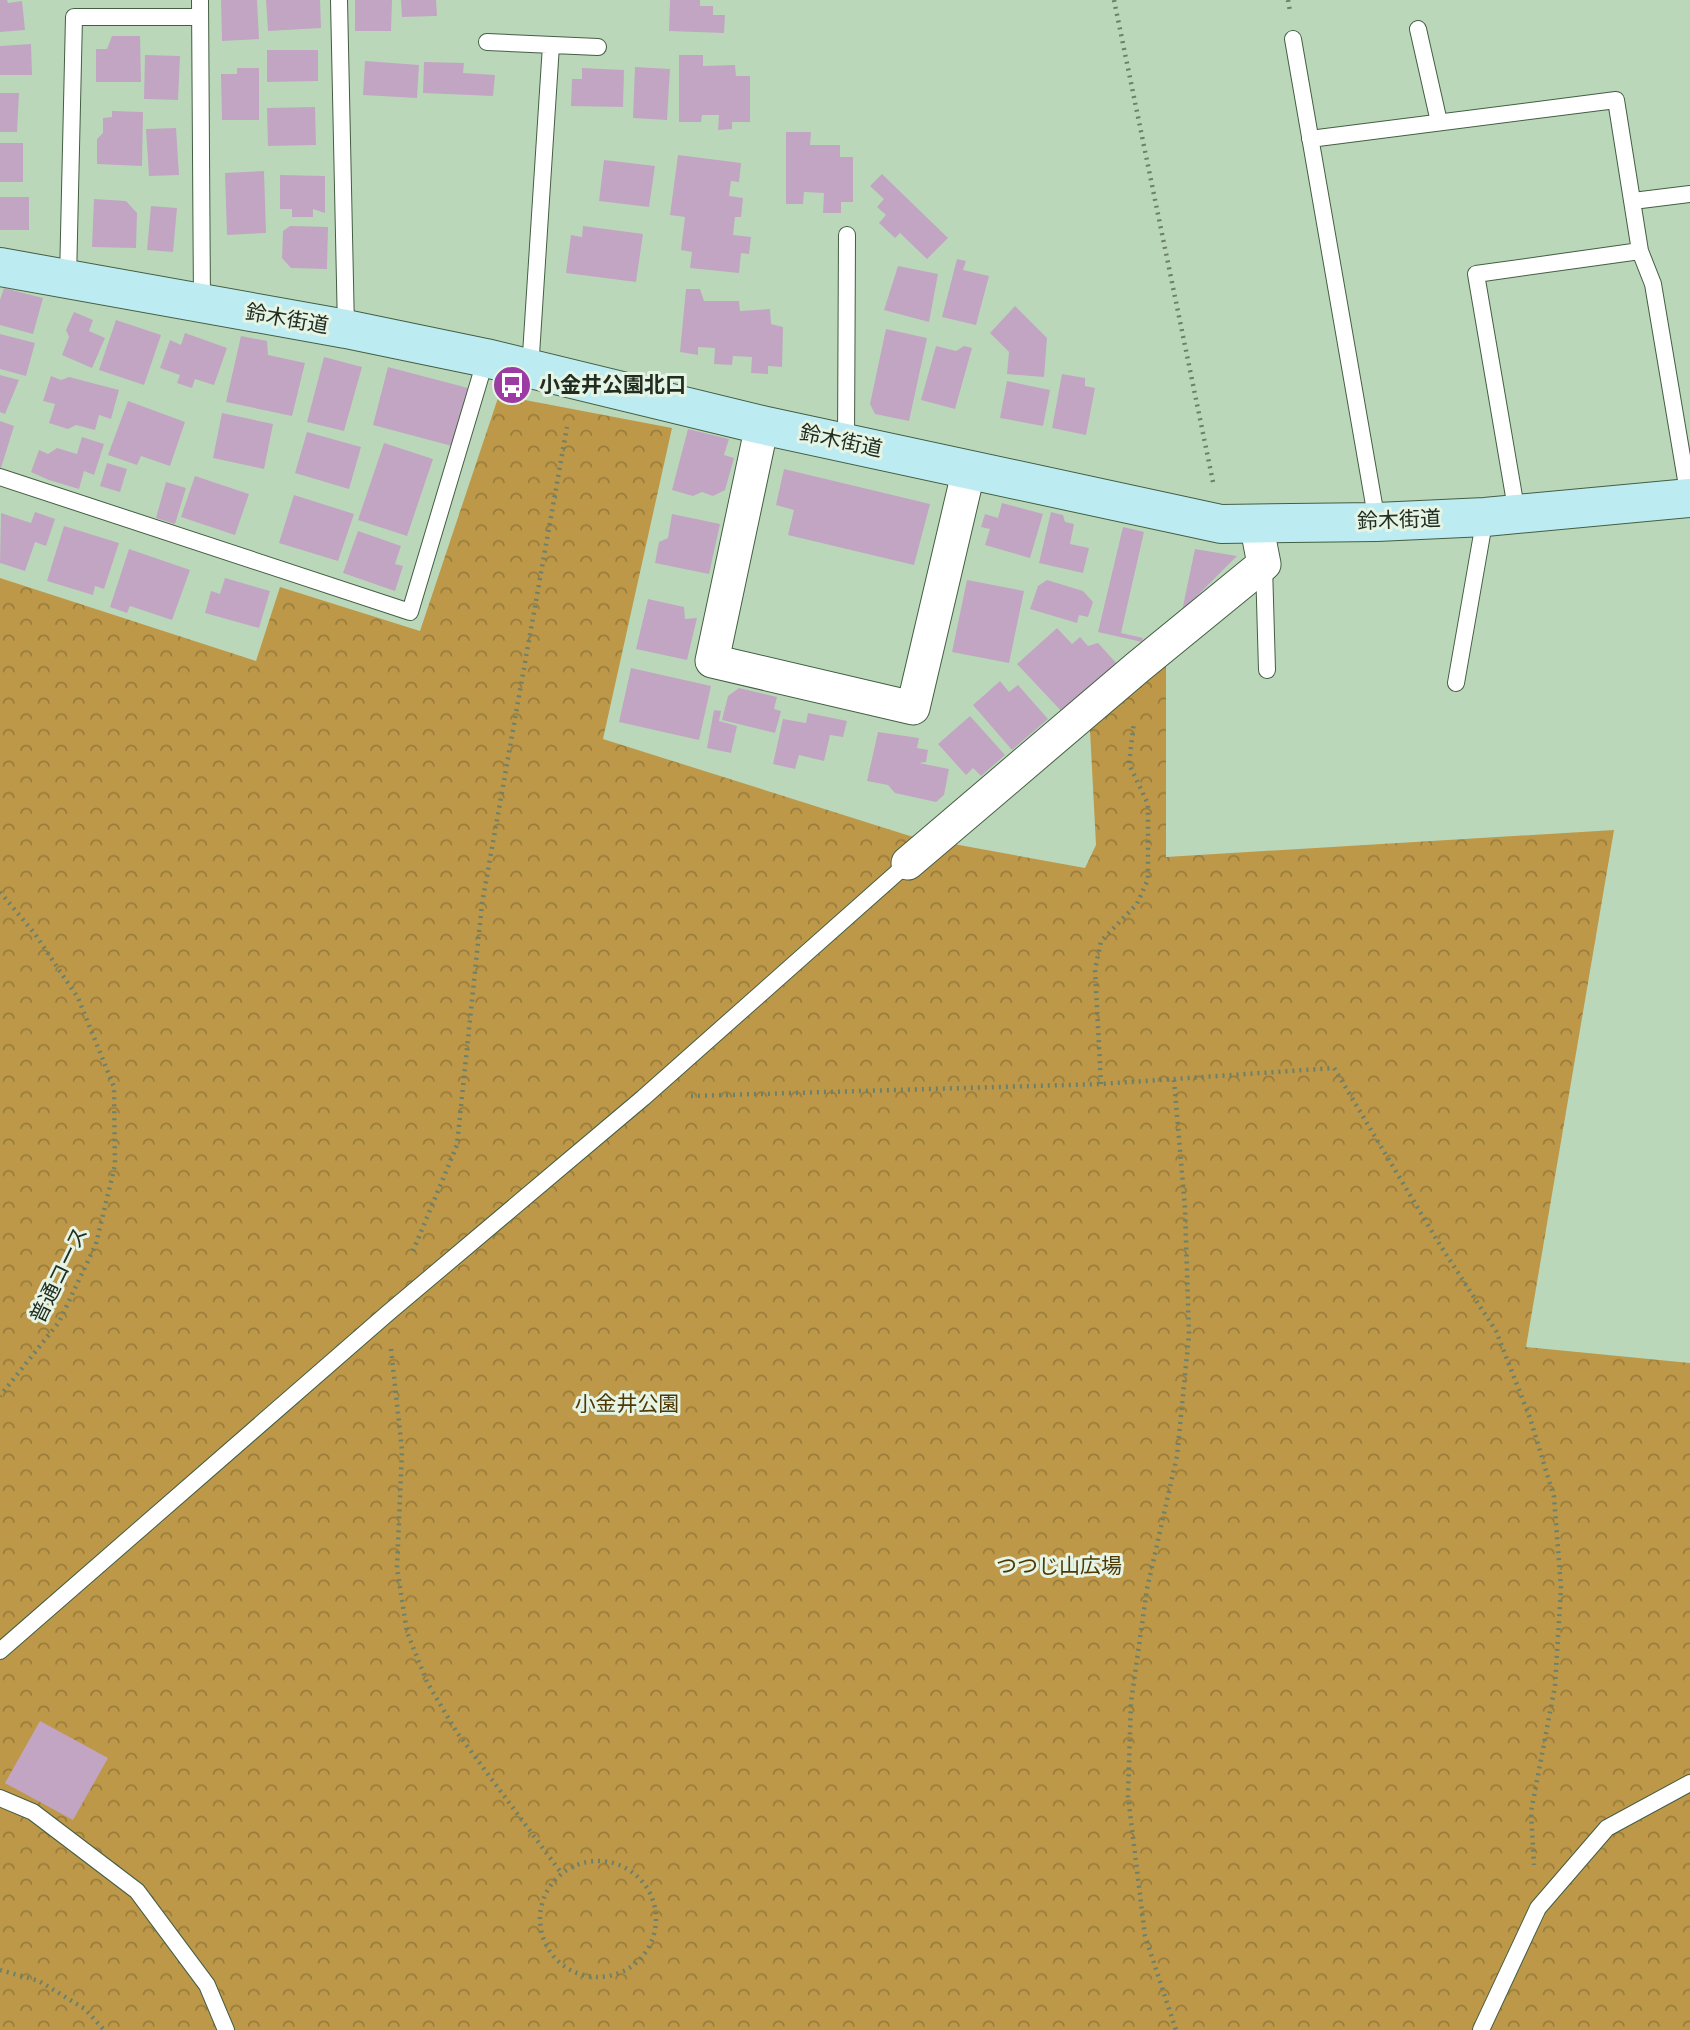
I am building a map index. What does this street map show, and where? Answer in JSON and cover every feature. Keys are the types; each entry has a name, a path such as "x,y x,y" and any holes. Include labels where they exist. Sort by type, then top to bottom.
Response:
{"street":[{"name":"鈴木街道","path":"0,267 346,329 486,358 762,425 1238,523 1377,522 1501,515 1690,498"},
{"path":"762,425 712,661 913,708 969,469"},
{"path":"908,863 1138,667 1264,564 1238,523"}],"lane":[{"path":"200,0 202,304"},
{"path":"339,0 346,329"},
{"path":"68,279 74,17 200,17"},
{"path":"1418,29 1439,122"},
{"path":"1293,39 1377,522"},
{"path":"487,42 598,47"},
{"path":"530,370 551,45"},
{"path":"1310,139 1616,100 1640,251 1653,284 1690,498"},
{"path":"1633,201 1690,194"},
{"path":"846,442 847,235"},
{"path":"1456,682 1501,515 1476,274 1640,251"},
{"path":"0,477 410,612 486,358"},
{"path":"1264,564 1267,670"},
{"path":"0,1651 388,1313 643,1098 908,863"},
{"path":"1481,2030 1538,1908 1607,1828 1690,1783"},
{"path":"0,1798 33,1812 137,1891 207,1985 226,2030"}],"path":[{"path":"1114,0 1238,523"},
{"path":"562,1874 456,1731 427,1682 407,1632 397,1568 402,1450 388,1313 457,1145 482,904 568,427"},
{"path":"1101,1084 1095,970 1101,941 1138,904 1148,879 1148,804 1129,764 1138,667"},
{"name":"普通コース","path":"0,892 35,934 78,998 114,1087 115,1165 96,1244 59,1322 0,1396"},
{"path":"643,1098 1101,1084 1334,1068 1440,1245 1496,1331 1530,1418 1554,1497 1561,1588 1555,1686 1531,1812 1538,1908"},
{"path":"1174,1080 1185,1208 1189,1335 1177,1456 1147,1589 1131,1702 1128,1796 1145,1936 1176,2030"},
{"path":"606,1861 625,1867 640,1878 652,1895 656,1925 646,1953 633,1966 616,1975 579,1975 562,1966 550,1952 541,1935 539,1917 542,1899 552,1882 562,1874 567,1869 585,1862 606,1861"},
{"path":"0,1970 38,1981 85,2009 104,2030"}],"green space":[{"name":"小金井公園","path":"499,395 672,428 603,739 910,836 1085,868 1096,845 1090,730 1166,663 1166,857 1614,830 1526,1347 1690,1363 1690,2030 0,2030 0,578 256,661 280,587 420,631"}],"building":[{"path":"0,0 7,0 8,3 22,1 25,30 0,32"},
{"path":"221,0 257,0 259,39 222,41"},
{"path":"266,0 320,0 321,28 268,31"},
{"path":"355,0 392,0 391,31 355,31"},
{"path":"401,0 436,0 437,16 402,17"},
{"path":"670,0 700,0 700,6 713,6 713,15 725,15 724,33 669,31"},
{"path":"112,36 140,36 141,82 96,82 96,49 107,49"},
{"path":"31,44 32,75 0,75 0,46"},
{"path":"267,50 318,50 318,81 267,82"},
{"path":"145,55 180,56 178,100 144,99"},
{"path":"679,55 703,55 703,66 735,65 736,76 750,76 750,122 732,122 732,129 718,130 719,115 702,115 701,122 679,122"},
{"path":"365,61 419,65 417,98 363,95"},
{"path":"424,62 464,63 463,73 495,75 493,96 423,93"},
{"path":"635,67 670,69 667,120 633,118"},
{"path":"237,68 259,68 259,120 222,120 221,74 237,74"},
{"path":"582,68 624,70 623,107 571,106 572,79 582,79"},
{"path":"0,93 19,93 17,132 0,132"},
{"path":"315,107 316,145 268,146 267,108"},
{"path":"112,111 143,112 142,166 97,164 97,139 103,133 103,118 112,117"},
{"path":"176,128 179,175 149,176 146,129"},
{"path":"786,132 811,132 810,145 840,145 840,157 853,157 853,202 841,202 841,213 823,213 824,193 804,192 803,204 786,204"},
{"path":"0,143 23,143 23,182 0,182"},
{"path":"678,155 741,163 739,182 731,181 729,196 743,198 741,217 735,217 733,235 751,237 749,254 741,253 739,273 690,268 692,252 681,250 685,217 670,215"},
{"path":"604,160 655,166 649,207 599,201"},
{"path":"264,171 266,233 227,235 225,173"},
{"path":"882,174 948,238 927,259 900,233 895,238 879,223 886,215 877,207 884,199 870,186"},
{"path":"280,175 325,176 325,213 313,209 313,217 292,217 292,209 280,209"},
{"path":"0,197 29,197 29,230 0,230"},
{"path":"94,199 126,201 137,213 136,248 92,247"},
{"path":"151,206 177,208 173,252 147,250"},
{"path":"290,226 328,227 327,269 291,268 282,258 283,231"},
{"path":"583,226 643,234 636,282 566,273 571,235 582,237"},
{"path":"957,259 966,261 963,270 989,276 976,325 942,317"},
{"path":"898,266 938,274 929,322 884,310"},
{"path":"4,288 43,298 33,334 0,325 0,300"},
{"path":"686,289 700,289 704,301 739,301 740,311 770,309 771,324 783,327 782,367 768,366 768,374 751,373 752,357 733,356 732,365 714,364 715,348 698,347 698,355 680,352"},
{"path":"1015,306 1047,338 1044,377 1007,374 1009,352 990,333"},
{"path":"74,312 93,320 89,331 105,338 92,368 62,355 69,337 66,330"},
{"path":"116,320 161,335 144,385 99,370"},
{"path":"886,329 927,338 909,421 875,414 870,404"},
{"path":"185,333 227,348 214,385 195,379 192,388 177,383 180,375 160,368 170,340 181,345"},
{"path":"0,334 35,343 26,376 0,369"},
{"path":"241,336 267,341 268,355 305,363 292,416 226,402"},
{"path":"936,346 956,351 964,346 972,348 955,409 921,400"},
{"path":"324,357 362,367 344,431 307,422"},
{"path":"388,367 468,388 452,446 373,425"},
{"path":"1062,374 1085,378 1085,386 1095,388 1086,435 1052,428"},
{"path":"0,375 19,380 5,414 0,412"},
{"path":"51,376 61,380 69,377 119,390 111,419 99,415 95,430 76,425 68,429 49,423 55,404 43,401"},
{"path":"1007,381 1050,390 1043,426 1000,418"},
{"path":"128,401 185,422 170,466 141,456 137,465 108,455"},
{"path":"222,413 273,424 264,469 213,458"},
{"path":"0,421 14,426 1,468 0,468"},
{"path":"688,429 729,439 724,455 734,458 725,490 713,496 702,492 693,496 672,490"},
{"path":"307,432 361,447 349,489 295,473"},
{"path":"82,437 104,444 94,475 84,471 79,489 31,472 39,450 48,454 57,448 77,454"},
{"path":"384,443 433,459 407,536 358,520"},
{"path":"107,463 127,469 120,492 100,486"},
{"path":"784,469 930,504 914,565 788,535 794,510 776,505"},
{"path":"195,476 249,494 235,535 181,517"},
{"path":"166,482 186,488 175,524 156,518"},
{"path":"294,495 354,514 338,561 279,543"},
{"path":"1002,503 1043,514 1030,558 985,545 990,529 981,527 985,514 998,518"},
{"path":"35,512 55,519 46,546 35,542 25,571 0,563 1,513 31,523"},
{"path":"1051,512 1063,515 1065,522 1074,524 1070,544 1089,548 1083,573 1039,563"},
{"path":"672,514 720,524 709,574 655,563 659,542 668,538"},
{"path":"64,526 119,543 104,589 95,586 93,595 47,581"},
{"path":"1123,527 1144,532 1121,633 1143,638 1142,642 1098,632"},
{"path":"358,531 401,546 395,564 403,566 395,591 343,573"},
{"path":"129,549 190,570 172,620 130,606 127,613 110,607"},
{"path":"1195,549 1237,556 1182,611"},
{"path":"225,578 270,591 259,628 205,613 211,591 220,594"},
{"path":"967,580 1024,591 1009,663 952,652"},
{"path":"1047,580 1083,591 1093,602 1088,617 1079,615 1077,623 1030,609 1038,586"},
{"path":"648,599 684,607 685,619 697,618 687,660 636,649"},
{"path":"1057,628 1072,644 1080,637 1088,646 1098,643 1118,665 1064,714 1017,664"},
{"path":"631,668 711,686 699,740 619,722"},
{"path":"1000,681 1009,692 1018,685 1048,719 1012,750 973,705"},
{"path":"739,688 777,697 774,709 781,711 775,733 722,720 728,696"},
{"path":"714,710 721,711 719,721 737,726 731,753 707,748"},
{"path":"808,713 847,721 843,737 830,735 824,761 799,755 795,769 773,764 783,719 806,723"},
{"path":"970,716 1005,755 981,776 973,768 966,775 938,744"},
{"path":"878,732 919,738 917,748 928,750 926,762 919,763 949,769 944,795 936,802 895,793 888,785 867,781"},
{"path":"40,1721 108,1758 73,1820 5,1783"}],"place":[{"name":"小金井公園北口","path":"512,385"}],"park label":[{"name":"つつじ山広場","path":"1059,1566"}]}
